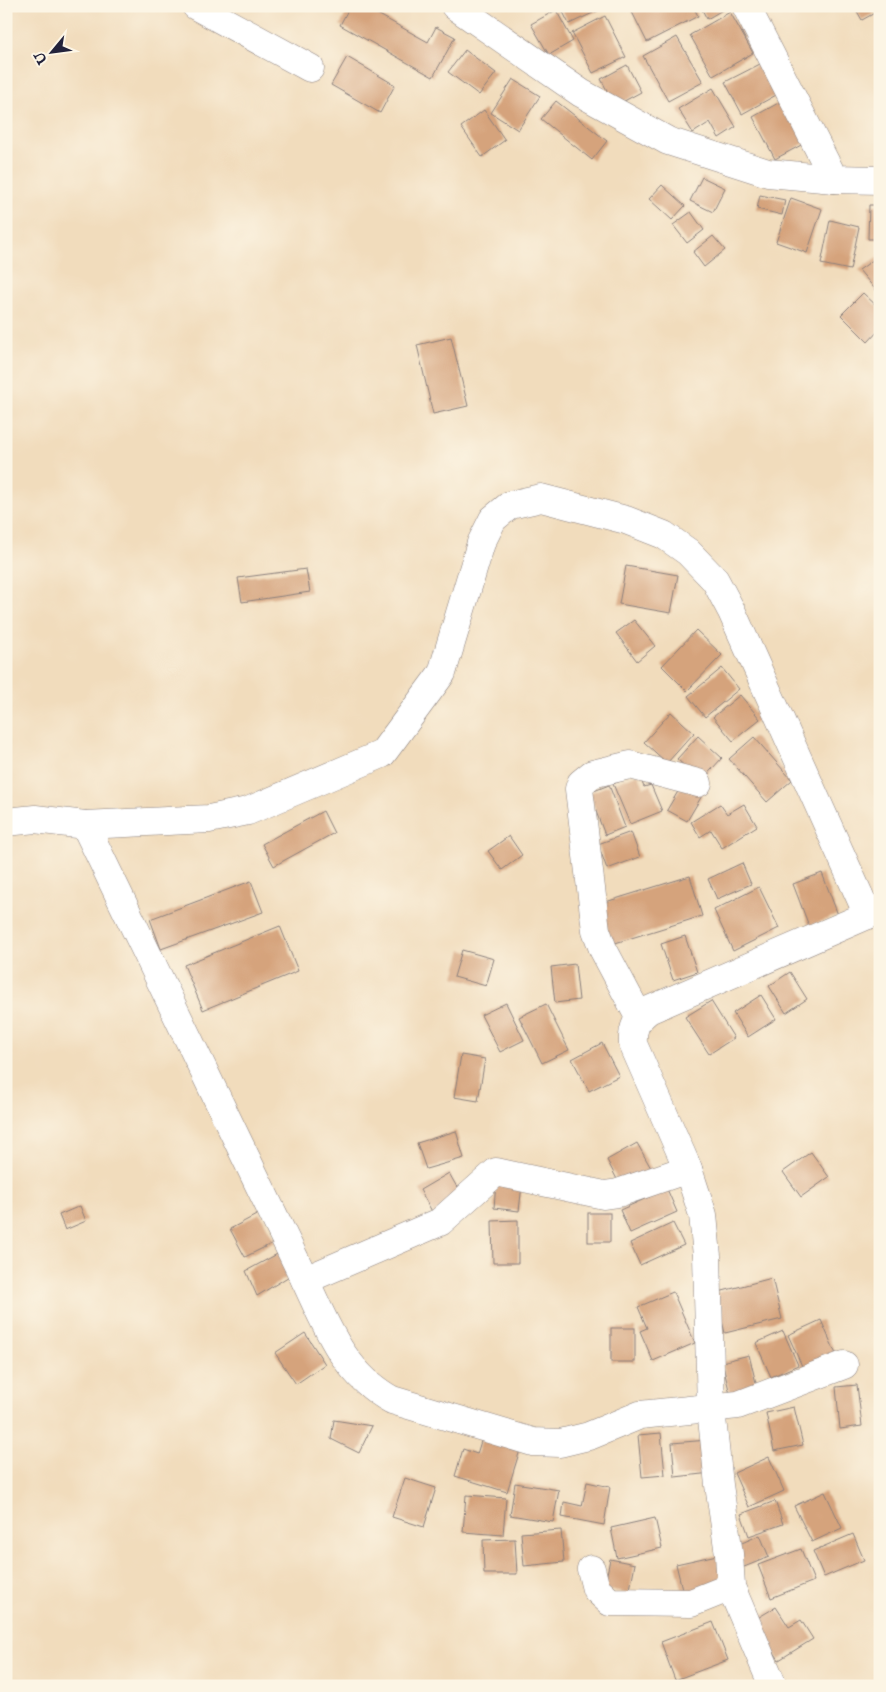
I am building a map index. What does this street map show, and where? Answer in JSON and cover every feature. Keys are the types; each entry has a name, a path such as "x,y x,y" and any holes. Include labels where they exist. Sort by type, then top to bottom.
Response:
{"street":[{"path":"196,6 310,68"},
{"path":"455,6 582,93 668,141 768,173 834,179 880,180"},
{"path":"746,6 834,179"},
{"path":"6,822 35,818 85,825 208,819 248,811 382,754 442,673 481,543 493,519 510,506 542,498 626,520 664,535 688,552 715,580 874,911 648,1010 639,1017 632,1030 633,1044 688,1169 703,1215 707,1256 710,1409 718,1485 729,1554 731,1587 773,1686"},
{"path":"639,1017 603,948 596,930 579,789 586,778 592,774 630,766 698,783"},
{"path":"85,825 333,1340 352,1367 373,1389 392,1400 533,1442 560,1443 589,1436 640,1415 710,1409 756,1400 844,1365"},
{"path":"305,1280 440,1222 496,1172 604,1194 618,1193 688,1169"},
{"path":"591,1569 596,1589 610,1602 690,1603 731,1587"}],"building":[{"path":"350,6 363,6 428,42 436,27 455,37 433,77 340,25"},
{"path":"560,6 608,6 569,24"},
{"path":"635,6 693,6 698,16 647,42 630,8"},
{"path":"700,6 729,6 707,19"},
{"path":"854,6 879,6 880,10 862,20"},
{"path":"556,10 573,41 549,55 531,24"},
{"path":"730,12 753,53 713,76 690,35"},
{"path":"605,16 626,57 593,73 572,33"},
{"path":"677,37 703,82 668,101 643,56"},
{"path":"465,50 496,73 479,95 448,72"},
{"path":"347,57 395,85 380,113 331,85"},
{"path":"762,63 778,94 742,114 725,82"},
{"path":"627,65 641,92 615,106 601,79"},
{"path":"513,79 540,96 518,130 491,113"},
{"path":"713,88 736,127 719,138 710,122 693,133 678,109"},
{"path":"556,101 607,141 592,160 541,119"},
{"path":"782,101 805,143 775,159 753,117"},
{"path":"484,110 505,140 482,157 461,127"},
{"path":"702,177 725,188 713,212 690,201"},
{"path":"662,185 685,206 672,220 649,199"},
{"path":"760,195 785,200 782,215 757,209"},
{"path":"791,198 822,209 807,253 776,242"},
{"path":"869,205 880,205 880,239 868,239"},
{"path":"691,212 704,230 687,243 673,225"},
{"path":"830,220 859,227 850,270 821,264"},
{"path":"713,236 725,250 704,267 693,252"},
{"path":"880,255 880,295 859,270"},
{"path":"863,293 880,309 880,329 868,342 841,315"},
{"path":"451,337 468,406 433,414 417,345"},
{"path":"626,566 678,575 671,613 619,604"},
{"path":"306,569 310,592 242,602 238,578"},
{"path":"634,620 655,646 637,661 616,633"},
{"path":"696,630 722,655 687,691 662,666"},
{"path":"722,668 739,689 705,717 688,696"},
{"path":"740,695 760,719 733,741 713,717"},
{"path":"671,712 694,733 667,763 644,742"},
{"path":"698,736 722,758 701,781 677,759"},
{"path":"754,737 792,780 767,802 729,759"},
{"path":"638,774 644,787 651,785 662,811 630,824 613,784"},
{"path":"683,783 703,794 687,821 667,810"},
{"path":"609,785 625,827 605,835 589,793"},
{"path":"720,804 727,814 744,804 757,826 722,848 711,830 700,837 691,822"},
{"path":"323,811 334,833 274,866 262,844"},
{"path":"631,832 640,857 607,869 598,844"},
{"path":"509,836 522,855 502,870 488,851"},
{"path":"742,863 751,884 717,899 708,879"},
{"path":"822,873 838,915 809,926 793,884"},
{"path":"690,876 702,916 612,944 599,904"},
{"path":"251,881 263,912 161,949 150,919"},
{"path":"759,887 779,928 733,951 714,910"},
{"path":"280,926 298,971 203,1010 184,965"},
{"path":"685,936 697,972 673,980 661,944"},
{"path":"462,950 494,959 486,986 454,977"},
{"path":"575,964 579,1000 555,1003 551,967"},
{"path":"790,972 807,999 786,1013 769,986"},
{"path":"761,995 776,1019 748,1037 733,1013"},
{"path":"711,1001 734,1038 709,1054 685,1017"},
{"path":"506,1003 524,1040 500,1052 481,1015"},
{"path":"546,1004 569,1050 542,1063 519,1017"},
{"path":"602,1043 619,1076 589,1091 572,1059"},
{"path":"461,1055 485,1059 478,1101 454,1097"},
{"path":"456,1131 464,1158 426,1169 417,1143"},
{"path":"637,1143 652,1170 621,1187 607,1160"},
{"path":"811,1152 829,1177 801,1197 783,1172"},
{"path":"449,1173 463,1198 434,1215 420,1190"},
{"path":"496,1182 522,1185 519,1211 494,1208"},
{"path":"667,1189 677,1212 630,1233 620,1210"},
{"path":"80,1206 86,1221 65,1230 59,1215"},
{"path":"260,1213 275,1242 245,1257 230,1229"},
{"path":"588,1213 610,1213 610,1242 588,1242"},
{"path":"518,1220 518,1263 493,1263 492,1221"},
{"path":"673,1223 684,1245 640,1265 630,1243"},
{"path":"281,1252 291,1275 257,1296 246,1271"},
{"path":"772,1278 782,1319 725,1333 715,1293"},
{"path":"673,1292 695,1343 653,1361 640,1331 647,1328 638,1307"},
{"path":"821,1320 839,1361 806,1375 788,1335"},
{"path":"611,1328 635,1328 635,1362 611,1362"},
{"path":"783,1331 798,1365 771,1377 756,1343"},
{"path":"305,1333 325,1364 296,1384 275,1353"},
{"path":"749,1355 757,1387 730,1394 722,1362"},
{"path":"857,1385 862,1426 840,1429 836,1387"},
{"path":"794,1407 803,1445 774,1451 766,1413"},
{"path":"334,1420 372,1426 359,1453 331,1439"},
{"path":"661,1433 665,1475 642,1477 638,1435"},
{"path":"482,1438 520,1450 507,1492 455,1476 463,1449 477,1454"},
{"path":"708,1440 711,1473 675,1477 672,1443"},
{"path":"769,1457 784,1491 749,1507 734,1473"},
{"path":"405,1478 436,1488 424,1527 392,1517"},
{"path":"587,1482 610,1487 604,1525 562,1517 564,1502 582,1506"},
{"path":"515,1483 559,1490 553,1522 510,1515"},
{"path":"825,1492 842,1528 812,1542 794,1506"},
{"path":"466,1495 506,1498 503,1535 463,1532"},
{"path":"775,1501 783,1524 749,1536 741,1514"},
{"path":"655,1518 662,1548 617,1558 611,1528"},
{"path":"561,1530 564,1562 524,1566 521,1533"},
{"path":"853,1534 864,1560 824,1577 813,1551"},
{"path":"760,1535 769,1557 744,1567 735,1546"},
{"path":"515,1539 517,1574 484,1574 483,1540"},
{"path":"801,1549 814,1581 771,1598 758,1565"},
{"path":"717,1555 723,1585 683,1593 676,1564"},
{"path":"610,1559 635,1564 629,1594 604,1589"},
{"path":"776,1607 789,1627 801,1620 813,1639 779,1660 754,1620"},
{"path":"713,1622 728,1660 675,1680 661,1642"}]}
